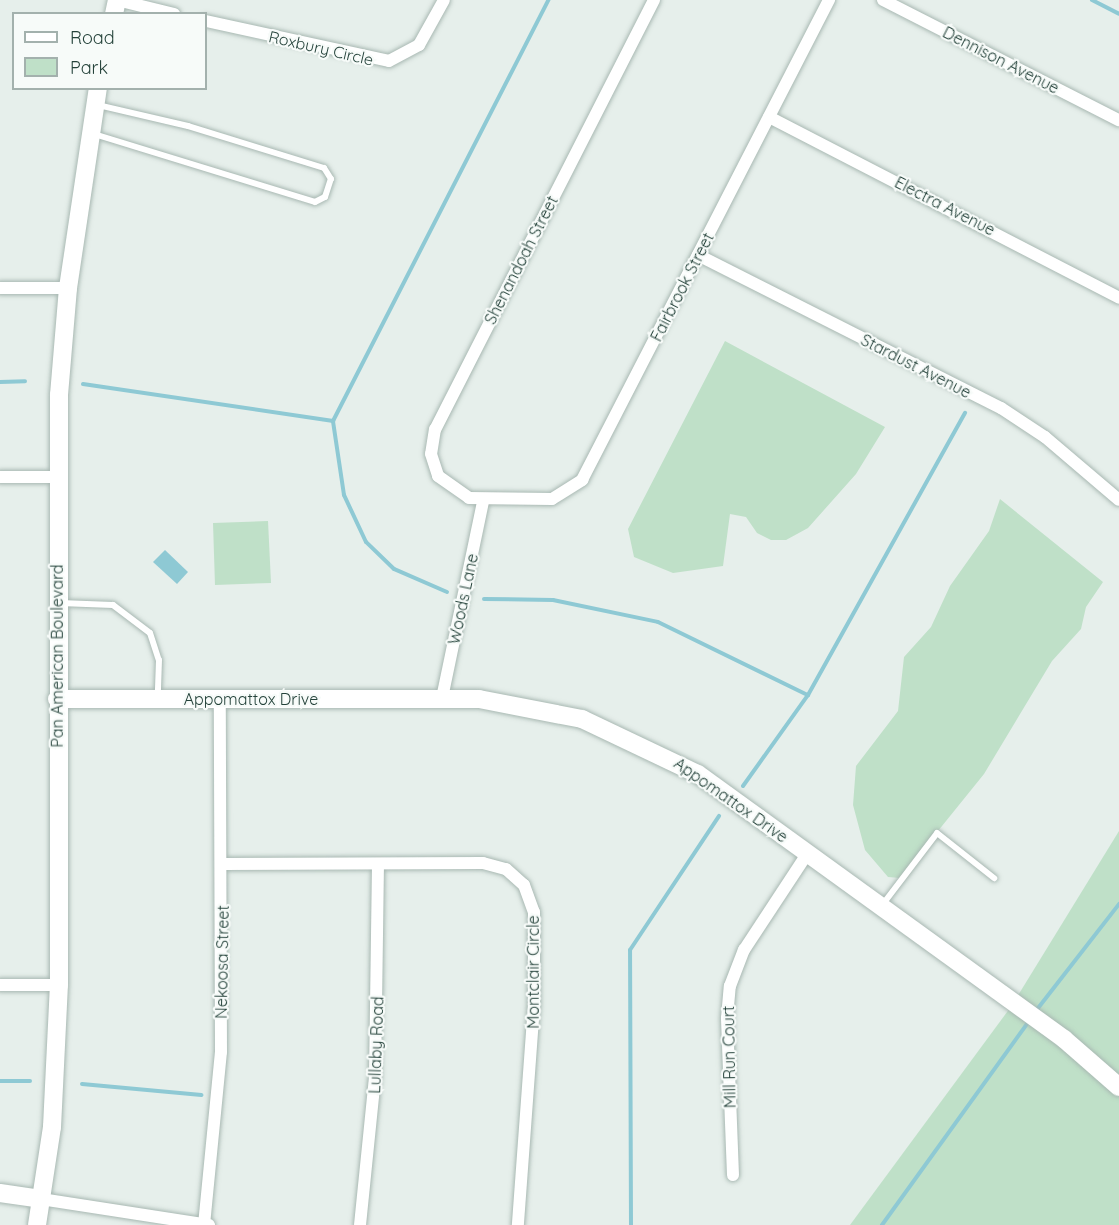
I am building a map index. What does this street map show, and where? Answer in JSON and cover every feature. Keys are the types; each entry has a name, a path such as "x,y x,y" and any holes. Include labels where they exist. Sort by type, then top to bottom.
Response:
{"street":[{"path":"117,0 166,12"},
{"name":"Roxbury Circle","path":"207,21 389,61 419,45 444,0"},
{"name":"Shenandoah Street","path":"483,501 457,493 438,476 431,454 435,429 654,0"},
{"name":"Fairbrook Street","path":"483,501 552,499 582,480 829,0"},
{"name":"Dennison Avenue","path":"883,0 1119,120"},
{"name":"Pan American Boulevard","path":"38,1225 52,1127 59,986 57,477 68,288 97,96"},
{"name":"Electra Avenue","path":"769,117 1119,298"},
{"name":"Stardust Avenue","path":"698,255 1000,408 1045,437 1119,500"},
{"path":"0,288 68,288"},
{"path":"0,477 57,477"},
{"name":"Woods Lane","path":"442,698 483,501"},
{"name":"Appomattox Drive","path":"57,699 442,698 535,706 627,737 698,774 1064,1039 1119,1087"},
{"name":"Nekoosa Street","path":"206,1225 221,1052 223,864 220,699"},
{"name":"Mill Run Court","path":"733,1175 727,1018 730,986 744,950 807,854"},
{"name":"Montclair Circle","path":"223,864 494,864 518,877 532,901 532,1063 518,1225"},
{"name":"Lullaby Road","path":"360,1225 375,1078 378,864"},
{"path":"0,985 59,986"},
{"path":"0,1193 206,1225"}],"lane":[{"path":"91,133 315,202 325,197 331,178 324,168 97,96"},
{"path":"57,603 113,605 150,633 159,660 158,699"},
{"path":"881,906 937,832 994,878"}],"green space":[{"path":"725,341 885,427 856,474 808,528 786,540 771,540 757,533 746,517 730,514 723,566 673,573 634,557 628,529"},
{"path":"1000,499 1103,582 1086,607 1081,629 1052,661 984,774 900,878 888,877 865,850 853,805 856,766 898,711 904,657 931,627 950,586 989,531"},
{"path":"268,521 271,583 215,585 213,523"},
{"path":"1119,831 1119,1079 1017,997"},
{"path":"1010,1008 1119,1095 1119,1225 850,1225"}],"water":[{"path":"165,550 188,572 177,584 153,562"}],"waterway":[{"path":"447,592 394,569 366,542 344,495 333,421 548,0"},
{"path":"1092,0 1119,14"},
{"path":"0,382 25,381"},
{"path":"83,384 333,421"},
{"path":"743,786 808,695 965,413"},
{"path":"484,599 553,600 658,622 808,695"},
{"path":"631,1225 630,950 719,816"},
{"path":"1035,1012 1119,904"},
{"path":"882,1225 1029,1021"},
{"path":"0,1081 30,1081"},
{"path":"82,1084 201,1095"}]}
